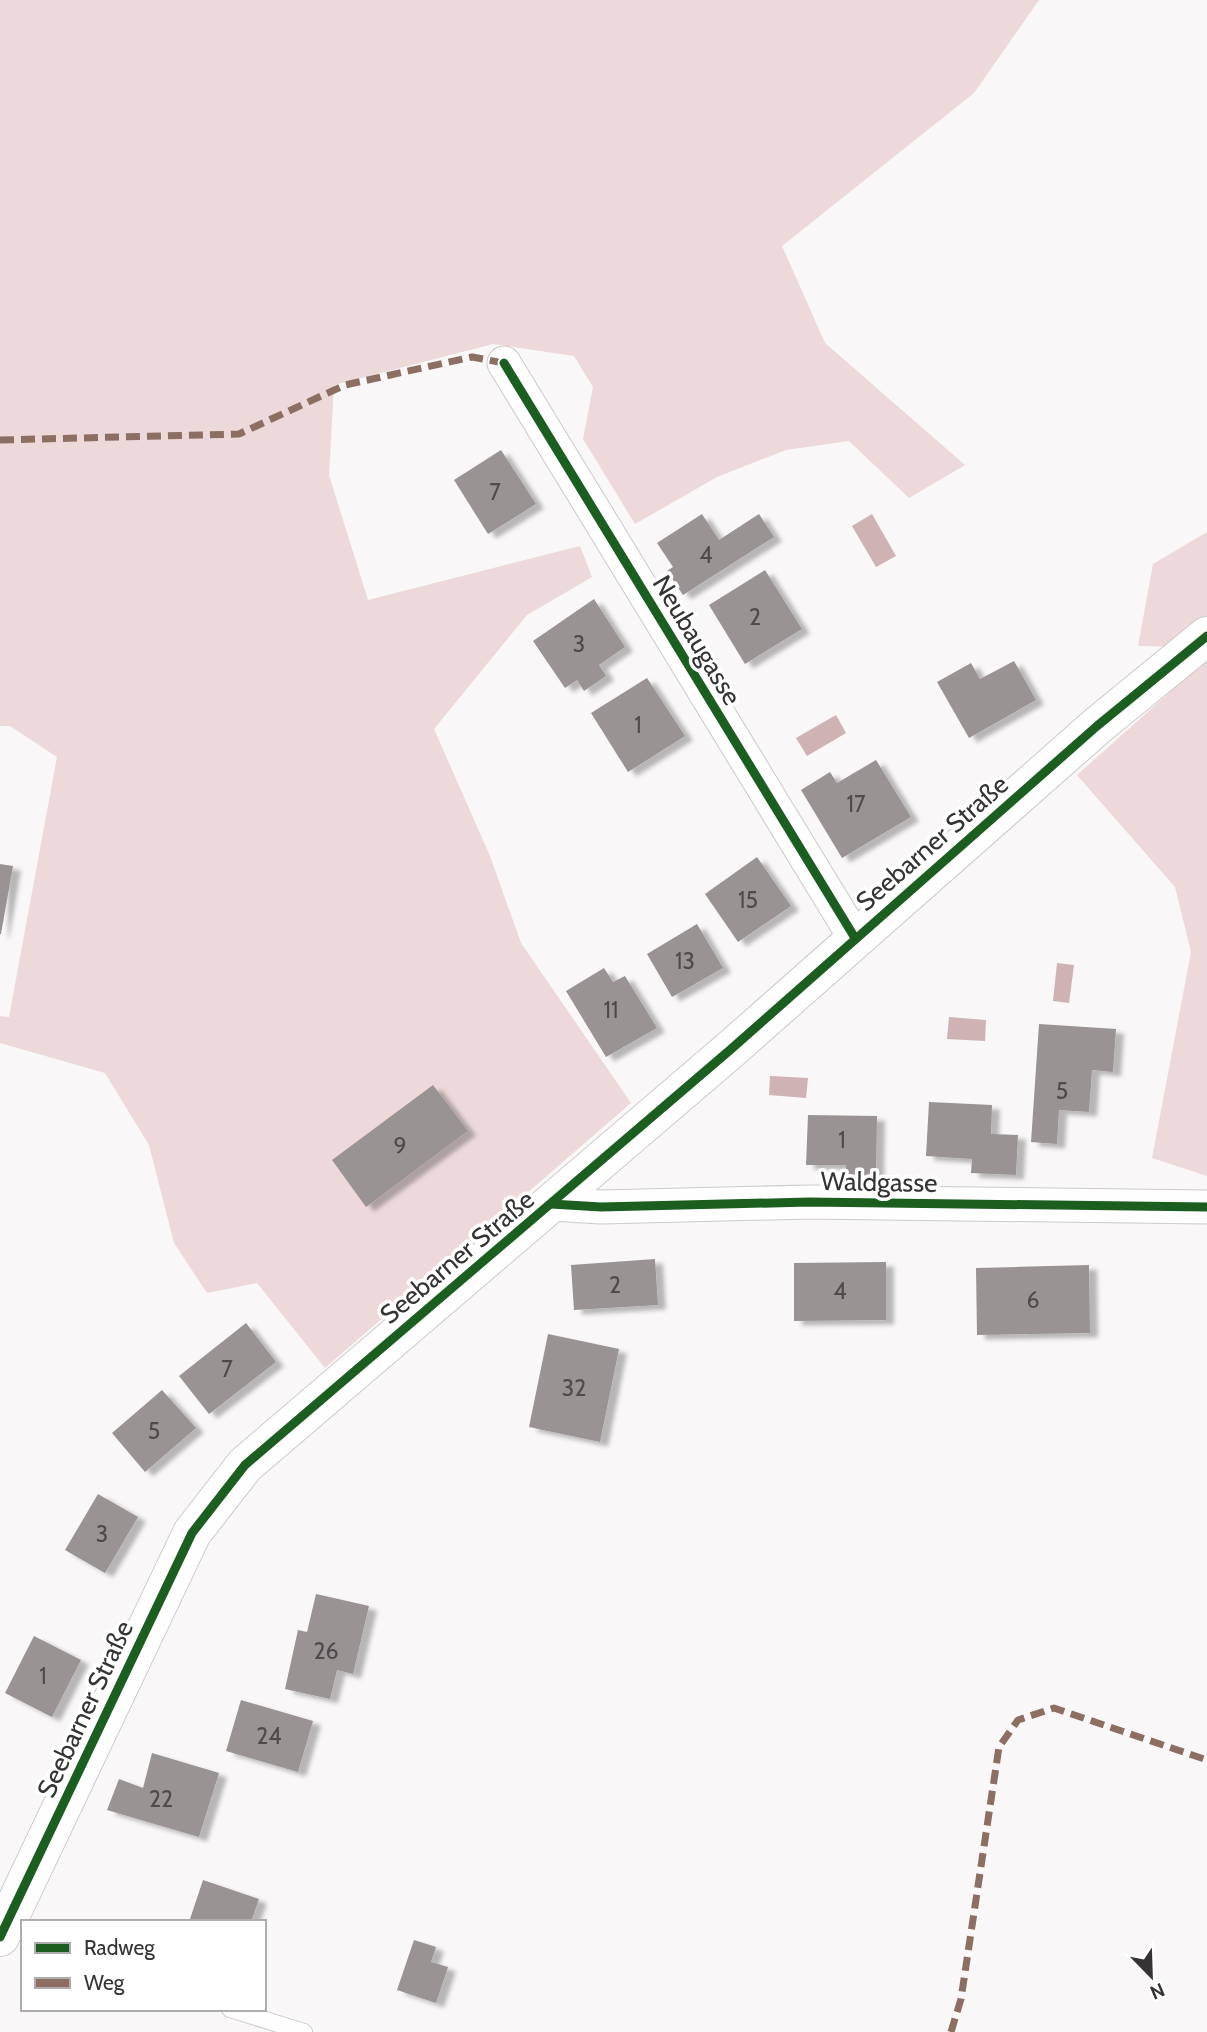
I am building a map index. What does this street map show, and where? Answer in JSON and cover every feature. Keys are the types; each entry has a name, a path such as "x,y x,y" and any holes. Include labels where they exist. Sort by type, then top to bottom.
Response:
{"street":[{"name":"Neubaugasse","path":"504,363 855,938"},
{"name":"Seebarner Straße","path":"4,1939 192,1533 245,1465 730,1050 1097,726 1207,636"},
{"name":"Waldgasse","path":"551,1204 601,1207 809,1202 1207,1207"}],"lane":[{"path":"236,2011 304,2032"}],"shaded area":[{"path":"0,0 1039,0 974,93 782,246 825,343 965,465 909,498 849,441 786,450 717,477 635,524 583,439 593,387 574,356 493,344 334,385 329,475 368,600 580,546 592,577 527,615 434,729 490,856 521,943 631,1103 325,1368 257,1283 207,1293 174,1243 149,1145 105,1073 0,1043 0,1016 9,1017 57,757 10,726 0,726"},
{"path":"872,514 896,556 876,567 852,526"},
{"path":"1207,532 1207,647 1138,646 1153,564"},
{"path":"1207,659 1207,1176 1152,1158 1191,952 1175,887 1077,775"},
{"path":"836,715 846,733 807,756 796,738"},
{"path":"1057,963 1074,965 1069,1003 1053,1001"},
{"path":"949,1017 986,1020 985,1041 947,1039"},
{"path":"770,1076 808,1078 806,1098 769,1095"}],"building":[{"path":"501,450 536,504 488,534 454,480"},
{"path":"702,514 719,540 759,514 774,537 683,595 667,571 673,567 657,543"},
{"path":"765,570 802,629 745,664 709,605"},
{"path":"594,599 625,647 599,665 606,676 584,691 577,680 565,688 533,641"},
{"path":"1014,661 1036,700 969,738 937,682 971,663 980,679"},
{"path":"647,678 685,736 628,772 591,713"},
{"path":"876,760 911,817 842,858 801,790 830,772 837,783"},
{"path":"757,857 791,906 738,942 705,894"},
{"path":"0,864 13,866 1,934 0,934"},
{"path":"697,924 723,968 672,997 647,954"},
{"path":"604,968 613,982 625,976 657,1028 606,1057 566,991"},
{"path":"1039,1024 1116,1029 1113,1072 1092,1070 1089,1112 1059,1110 1057,1144 1031,1142"},
{"path":"433,1085 468,1131 366,1207 332,1160"},
{"path":"929,1102 992,1105 991,1134 1018,1135 1016,1175 971,1173 972,1159 926,1156"},
{"path":"808,1115 877,1116 876,1176 846,1175 846,1165 806,1165"},
{"path":"655,1259 658,1305 574,1310 571,1265"},
{"path":"886,1262 886,1320 794,1321 794,1263"},
{"path":"1089,1265 1090,1333 977,1335 976,1268"},
{"path":"246,1323 276,1362 209,1414 179,1376"},
{"path":"548,1334 619,1349 600,1442 529,1427"},
{"path":"162,1390 196,1428 145,1472 112,1433"},
{"path":"98,1494 138,1517 105,1573 65,1550"},
{"path":"316,1594 369,1606 353,1674 337,1670 330,1699 285,1689 298,1630 307,1632"},
{"path":"34,1636 81,1660 52,1717 5,1693"},
{"path":"241,1700 313,1721 298,1772 226,1751"},
{"path":"152,1753 219,1773 199,1837 107,1810 119,1779 143,1788"},
{"path":"203,1880 259,1899 252,1920 190,1920"},
{"path":"414,1940 436,1947 431,1962 448,1967 436,2003 397,1990"}],"marked path":[{"path":"0,440 239,434 345,385 472,357 504,363"},
{"path":"951,2032 961,1999 999,1747 1018,1720 1054,1708 1207,1760"}],"cycle path":[{"path":"504,363 855,938"},
{"path":"0,1937 192,1533 245,1465 730,1050 1097,726 1207,636"},
{"path":"551,1204 601,1207 809,1202 1207,1207"}]}
